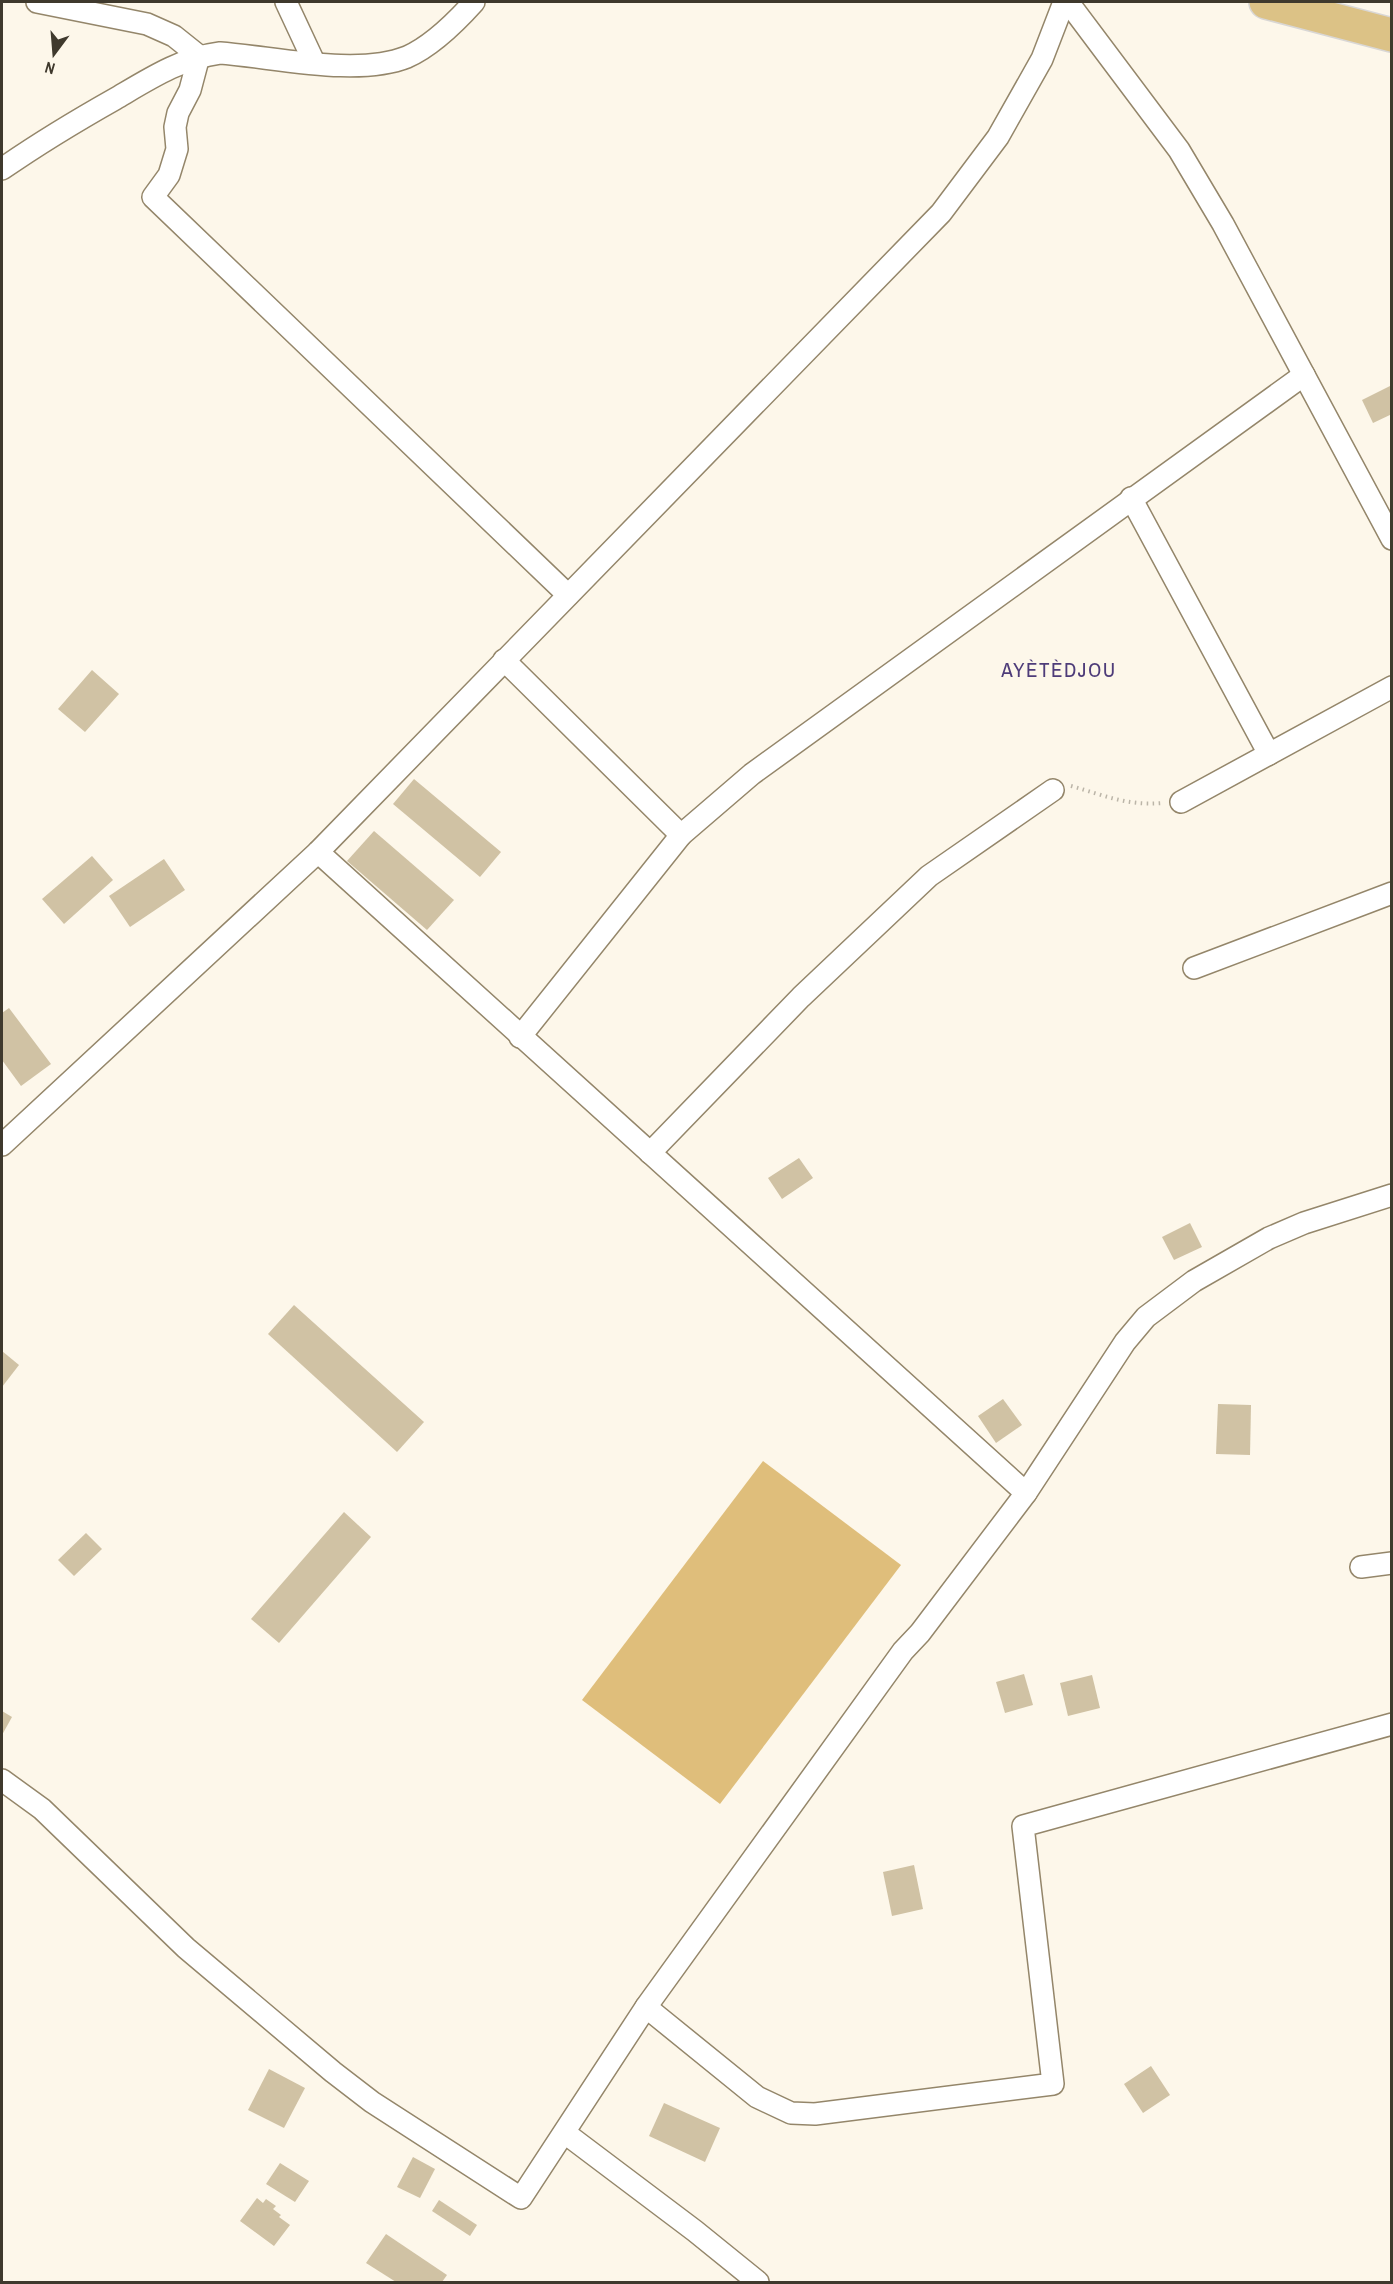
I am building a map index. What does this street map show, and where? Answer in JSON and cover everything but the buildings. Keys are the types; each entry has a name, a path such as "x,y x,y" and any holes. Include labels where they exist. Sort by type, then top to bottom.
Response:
{"main road":[{"path":"1266,2 1392,35"}],"street":[{"path":"37,2 147,24 174,36 198,56"},
{"path":"286,2 314,62"},
{"path":"2,170 59,131 167,69 198,56 220,54 369,67 409,56 458,20 474,2"},
{"path":"2,1145 318,852 940,213 998,137 1042,59 1064,2"},
{"path":"1068,2 1179,150 1223,224 1392,539"},
{"path":"198,56 190,90 178,113 175,128 177,149 169,175 153,197 568,595"},
{"path":"520,1037 681,835 752,774 810,729 1304,375"},
{"path":"1131,498 1269,754"},
{"path":"504,660 681,835"},
{"path":"1181,802 1392,687"},
{"path":"650,1153 801,997 896,905 938,870 1053,790"},
{"path":"318,852 1026,1493"},
{"path":"1194,968 1392,893"},
{"path":"2,1779 42,1809 186,1948 353,2088 521,2198 646,2007 903,1651 920,1634 1026,1493 1125,1342 1146,1317 1194,1281 1269,1238 1304,1222 1392,1195"},
{"path":"1361,1567 1392,1563"},
{"path":"646,2007 757,2097 791,2113 815,2114 1053,2084 1023,1826 1392,1724"},
{"path":"565,2133 695,2231 758,2283"}],"path":[{"path":"1053,790 1070,785 1101,797 1128,803 1181,802"}],"shaded area":[{"path":"763,1461 901,1565 720,1804 582,1700"}],"district":[{"name":"AYÈTÈDJOU","path":"1059,669"}]}
